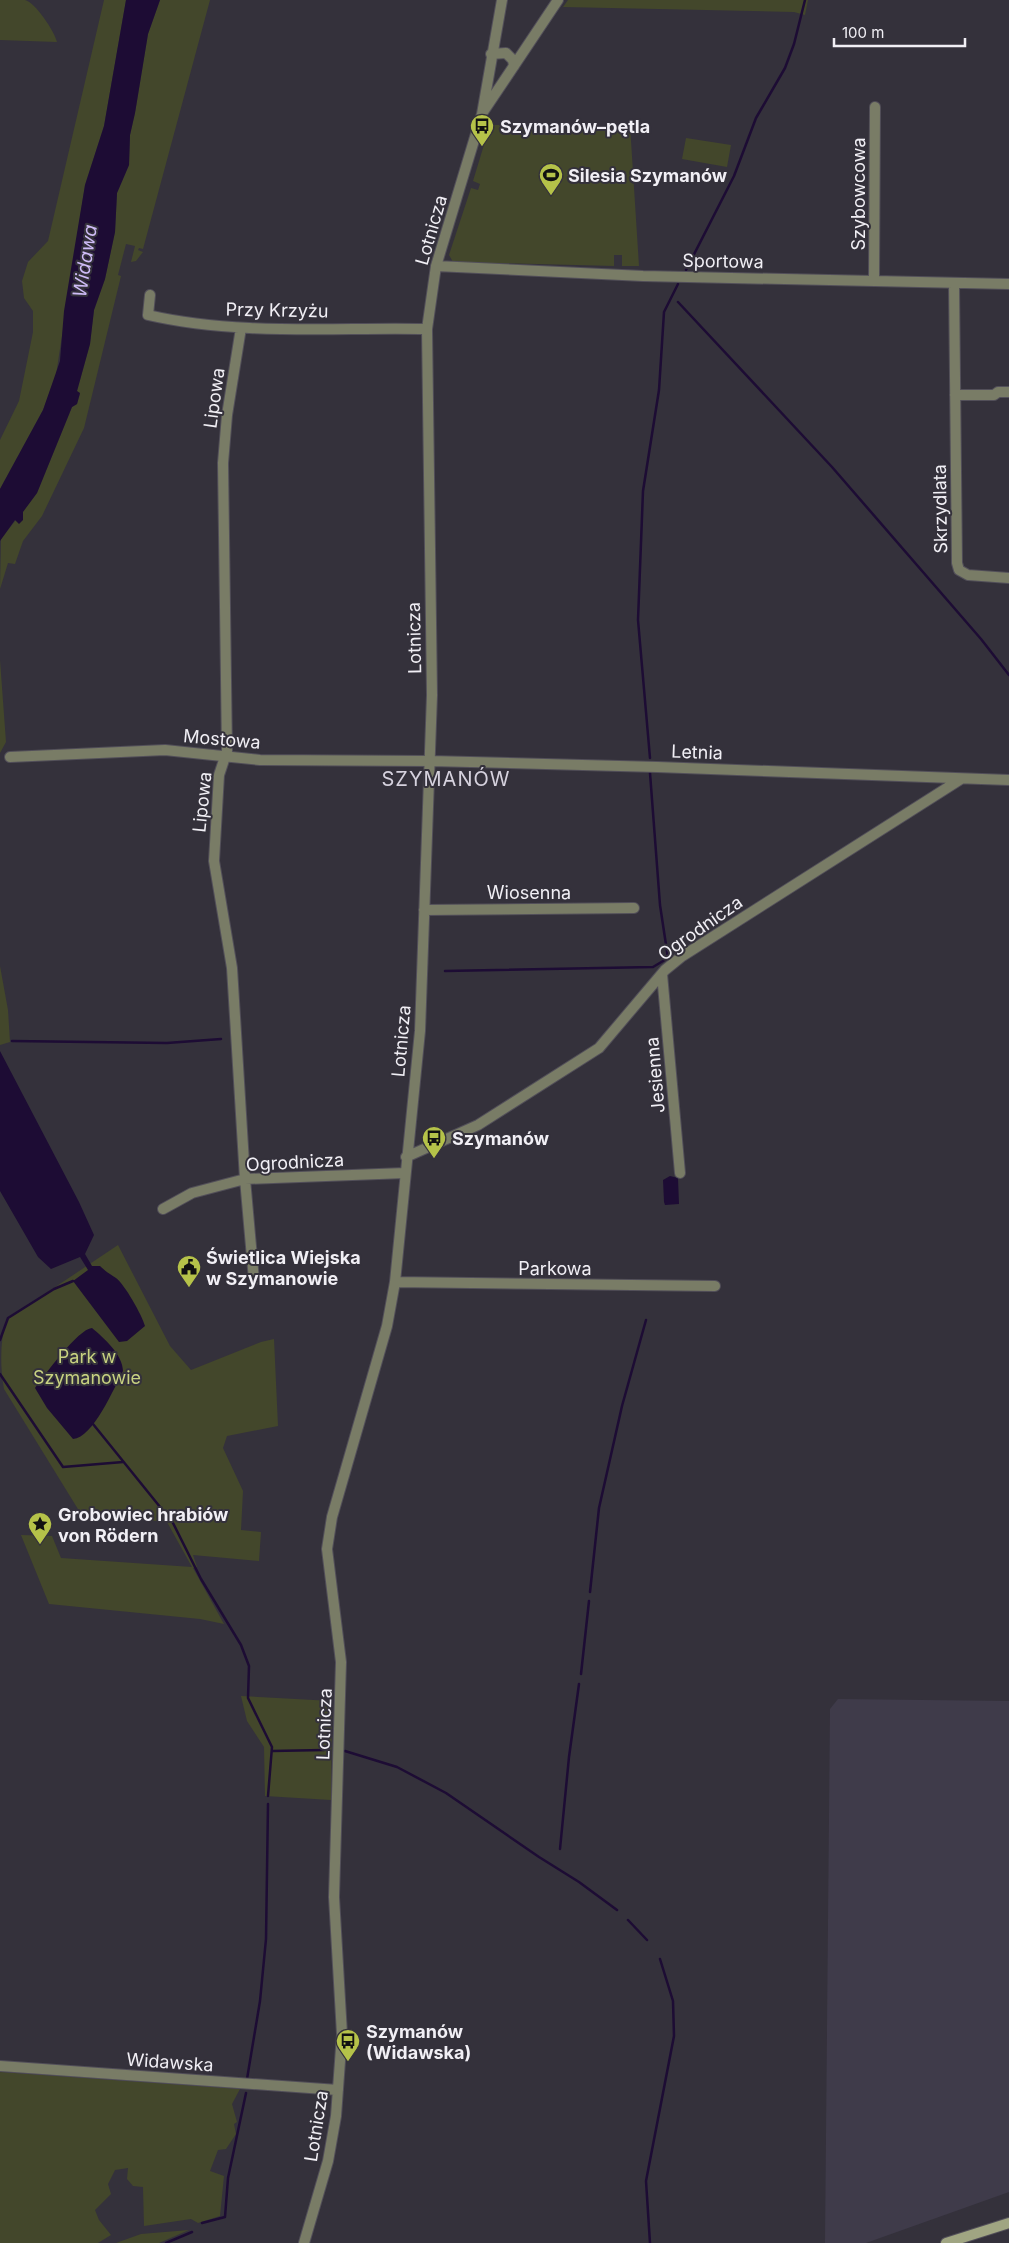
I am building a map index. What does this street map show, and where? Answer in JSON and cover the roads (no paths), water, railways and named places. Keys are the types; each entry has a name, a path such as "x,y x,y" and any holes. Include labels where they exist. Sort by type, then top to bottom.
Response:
{"main road":[{"path":"946,2243 1009,2223"}],"street":[{"name":"Lotnicza","path":"304,2243 328,2161 338,2090 342,2034 334,1897 342,1662 327,1549 332,1517 387,1326 395,1282 405,1166 420,1031 431,761 427,329 436,266 482,114 491,54 502,0"},
{"name":"Lotnicza","path":"482,114 558,0"},
{"path":"491,54 506,53 513,60 514,66"},
{"name":"Szybowcowa","path":"874,281 875,108"},
{"name":"Sportowa","path":"436,266 644,276 1009,284"},
{"name":"Skrzydlata","path":"954,283 957,564 959,570 968,576 1009,578"},
{"name":"Przy Krzyżu","path":"150,295 148,315 178,322 241,328 427,329"},
{"name":"Lipowa","path":"241,328 227,415 223,463 227,751 219,775 214,861 232,968 244,1179 254,1280"},
{"path":"955,395 994,395 998,392 1009,392"},
{"name":"Mostowa","path":"10,758 165,750 225,758 260,760 431,761"},
{"name":"Letnia","path":"431,761 961,779"},
{"path":"961,779 1009,780"},
{"name":"Ogrodnicza","path":"163,1209 192,1193 244,1179 405,1166 478,1124 599,1048 662,974 695,948 961,779"},
{"name":"Wiosenna","path":"424,910 634,908"},
{"name":"Jesienna","path":"662,974 680,1173"},
{"name":"Parkowa","path":"395,1282 715,1286"},
{"name":"Widawska","path":"0,2066 338,2090"}],"water":[{"name":"Widawa","path":"126,0 160,0 148,34 130,135 129,165 117,193 115,232 105,279 94,310 90,344 77,391 80,393 77,404 72,407 37,493 23,512 23,520 19,524 15,520 0,541 0,489 43,410 60,361 64,311 85,185 104,126"},
{"path":"0,1051 79,1202 94,1235 85,1254 92,1266 100,1266 120,1282 133,1300 143,1321 145,1326 127,1341 119,1342 73,1281 88,1270 80,1257 51,1269 38,1257 0,1191"},
{"path":"670,1176 678,1178 679,1204 665,1205 663,1180"},
{"path":"92,1328 116,1353 120,1359 123,1371 95,1422 81,1436 73,1439 47,1408 35,1388 70,1344 86,1330"}],"waterway":[{"path":"686,270 734,176 756,118 785,68 794,44 805,0"},
{"path":"650,758 638,620 643,491 659,390 664,312 678,284"},
{"path":"678,302 832,467 981,639 1009,675"},
{"path":"445,971 653,967 668,958 660,905 650,773"},
{"path":"12,1041 167,1043 221,1039"},
{"path":"0,1340 8,1318 54,1289 73,1281"},
{"path":"590,1592 599,1508 622,1406 646,1320"},
{"path":"0,1374 63,1467 123,1462"},
{"path":"93,1424 173,1523 201,1579 241,1645 249,1666 248,1698 272,1747 268,1796"},
{"path":"581,1674 589,1601"},
{"path":"560,1849 569,1757 579,1684"},
{"path":"272,1751 324,1750"},
{"path":"345,1751 397,1767 446,1793 579,1882 617,1910"},
{"path":"247,2079 260,2001 266,1939 268,1804"},
{"path":"628,1920 647,1940"},
{"path":"650,2243 646,2181 674,2036 673,2001 660,1959"},
{"path":"202,2223 225,2217 228,2178 246,2093"},
{"path":"166,2243 192,2232"}],"place":[{"name":"Szymanów–pętla","path":"482,147"},
{"name":"Silesia Szymanów","path":"551,196"},
{"name":"Szymanów","path":"434,1159"},
{"name":"Świetlica Wiejska w Szymanowie","path":"189,1288"},
{"name":"Grobowiec hrabiów von Rödern","path":"40,1545"},
{"name":"Szymanów (Widawska)","path":"348,2062"}],"district":[{"name":"SZYMANÓW","path":"446,779"}],"park label":[{"name":"Park w Szymanowie","path":"87,1366"}]}
